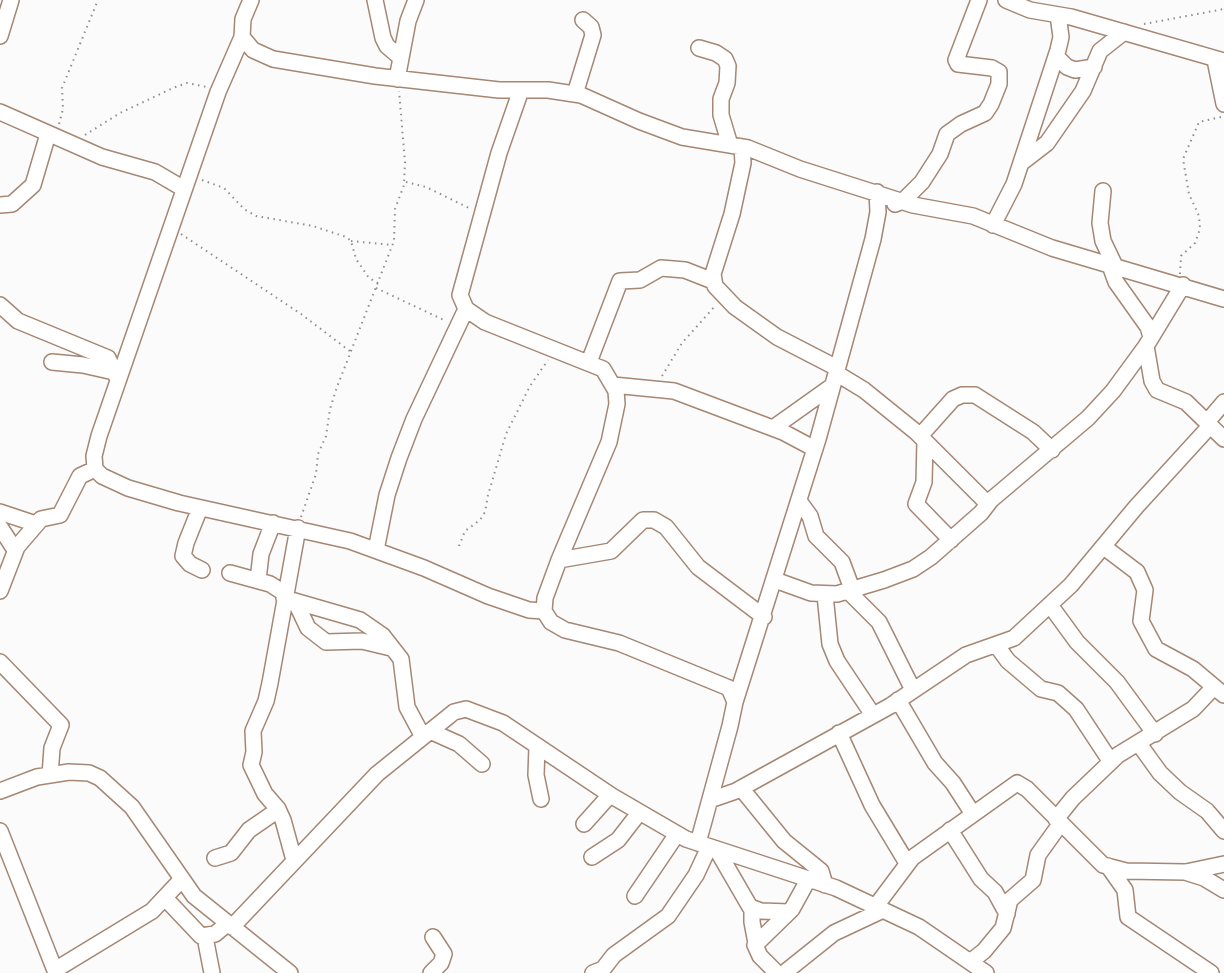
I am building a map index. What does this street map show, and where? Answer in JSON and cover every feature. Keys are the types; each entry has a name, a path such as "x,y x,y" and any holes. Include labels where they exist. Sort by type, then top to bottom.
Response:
{"street":[{"path":"0,36 11,0"},
{"path":"251,0 243,19 242,37 218,92 116,376 94,456 95,468 102,476 128,488 200,508 299,528 376,550 488,596 529,610 544,611"},
{"path":"375,0 383,38 387,46 401,58"},
{"path":"397,79 416,0"},
{"path":"877,218 903,201 932,166 947,134 961,124 986,113 1001,75 996,69 966,66 956,60 979,0"},
{"path":"1006,0 1030,10 1125,32 1220,61 1224,104"},
{"path":"993,225 1014,184 1056,56 1061,37 1058,15"},
{"path":"575,94 592,36 591,27 583,20"},
{"path":"1021,163 1047,143 1083,91 1100,51 1109,41 1125,32"},
{"path":"242,37 253,50 273,59 316,68 397,79 575,94 656,128 682,136 736,146 800,169 903,201 973,216 1052,248 1224,299"},
{"path":"699,48 717,53 725,59 728,66 721,107 743,163 732,214 712,274 713,281 724,296 777,338 835,376 864,390 922,438 988,504"},
{"path":"1056,56 1075,70 1094,67"},
{"path":"521,90 499,153 483,215 466,264 460,295 466,309 484,322 603,369 613,385 617,404 609,442 559,560 545,598 544,611 551,622 565,630 619,643 729,688 735,702"},
{"path":"0,112 70,144 155,172 186,185"},
{"path":"0,205 12,204 33,185 51,135"},
{"path":"1103,191 1100,223 1103,241 1116,282 1148,327 1151,374 1157,390 1186,402 1224,439"},
{"path":"593,973 603,969 614,955 668,916 696,875 708,847 710,800 735,702 764,617 815,449 877,218 876,192"},
{"path":"589,363 620,281 640,280 661,268 685,270 713,281"},
{"path":"775,580 811,593 825,595 850,590 913,569 951,540 988,504 1089,418 1125,374 1148,341 1181,285"},
{"path":"0,305 18,321 108,358 116,376"},
{"path":"376,550 387,495 398,460 414,419 466,309"},
{"path":"52,362 83,365 116,376"},
{"path":"1125,374 1138,370 1151,374"},
{"path":"773,428 835,376"},
{"path":"613,385 674,391 773,428 815,449"},
{"path":"951,540 916,504 924,482 922,438 953,399 962,395 975,395 986,400 1033,432 1052,450"},
{"path":"710,800 741,788 873,715 966,656 1014,638 1050,605 1104,547 1209,424 1224,402"},
{"path":"0,591 15,550 40,519 60,514 80,476 95,468"},
{"path":"799,501 810,516 816,536 842,562 850,590 879,622 913,690"},
{"path":"200,508 183,556 190,564 202,570"},
{"path":"0,512 36,524"},
{"path":"559,560 611,551 643,520 654,520 666,527 698,567 764,617"},
{"path":"258,580 261,554 273,523"},
{"path":"0,527 15,550"},
{"path":"294,860 278,810 265,795 251,765 254,725 266,701 288,598 299,528"},
{"path":"970,962 984,951 1003,928 1014,894 1036,875 1038,855 1073,798 1111,762 1219,691 1193,669 1156,649 1142,621 1145,590 1137,572 1104,547"},
{"path":"230,573 270,584 288,598 308,628 326,642 362,641 391,648"},
{"path":"825,595 830,644 837,661 873,715"},
{"path":"288,598 360,620 383,636 400,659 407,707 427,734 459,744 482,764"},
{"path":"1050,605 1077,642 1116,682 1155,734"},
{"path":"997,646 1008,661 1041,689 1058,693 1076,709 1111,762"},
{"path":"0,663 61,724 52,748 50,775"},
{"path":"898,700 935,763 953,783 973,814"},
{"path":"165,898 198,934 205,937 230,926 377,774 454,712 466,709 502,723 610,795 678,834 708,847 825,885 879,908 919,927 986,973"},
{"path":"839,733 872,805 907,863"},
{"path":"1139,744 1160,773 1180,792 1207,811 1224,831"},
{"path":"537,746 536,775 541,799"},
{"path":"0,791 37,777 89,773 111,786 132,807 194,896 290,973"},
{"path":"784,973 834,933 879,908 907,863 1017,783 1027,789 1103,865 1126,871 1185,872 1224,864"},
{"path":"741,788 784,841 821,872 825,885"},
{"path":"584,824 610,795"},
{"path":"215,858 231,854 249,830 278,810"},
{"path":"592,857 618,840 639,813"},
{"path":"950,830 981,879 995,892 1007,914"},
{"path":"0,831 56,971 152,910 182,879"},
{"path":"635,896 678,834"},
{"path":"708,847 752,909 755,950 777,973"},
{"path":"1108,866 1125,890 1128,916 1211,973"},
{"path":"1185,872 1204,878 1224,890"},
{"path":"756,943 789,912 808,880"},
{"path":"752,909 789,912"},
{"path":"205,937 212,973"},
{"path":"431,973 441,963 444,954 433,937"},
{"path":"1221,973 1224,966"}],"path":[{"path":"51,135 63,109 64,80 98,0"},
{"path":"1125,32 1145,24 1224,9"},
{"path":"299,528 307,495 316,474 318,454 326,436 330,409 393,244 395,209 405,182 405,146 397,79"},
{"path":"70,144 120,113 172,88 187,83 202,85 218,92"},
{"path":"1181,285 1179,261 1183,253 1195,243 1200,229 1199,216 1189,194 1183,159 1199,122 1224,116"},
{"path":"186,185 201,180 224,188 244,209 256,216 313,226 346,237 351,241 393,244"},
{"path":"405,182 426,187 483,215"},
{"path":"172,225 195,246 301,314 351,352"},
{"path":"351,241 356,259 369,278 378,284"},
{"path":"376,288 457,325"},
{"path":"654,388 682,343 724,296"},
{"path":"459,546 465,531 480,520 485,512 506,434 530,386 554,349"}]}
